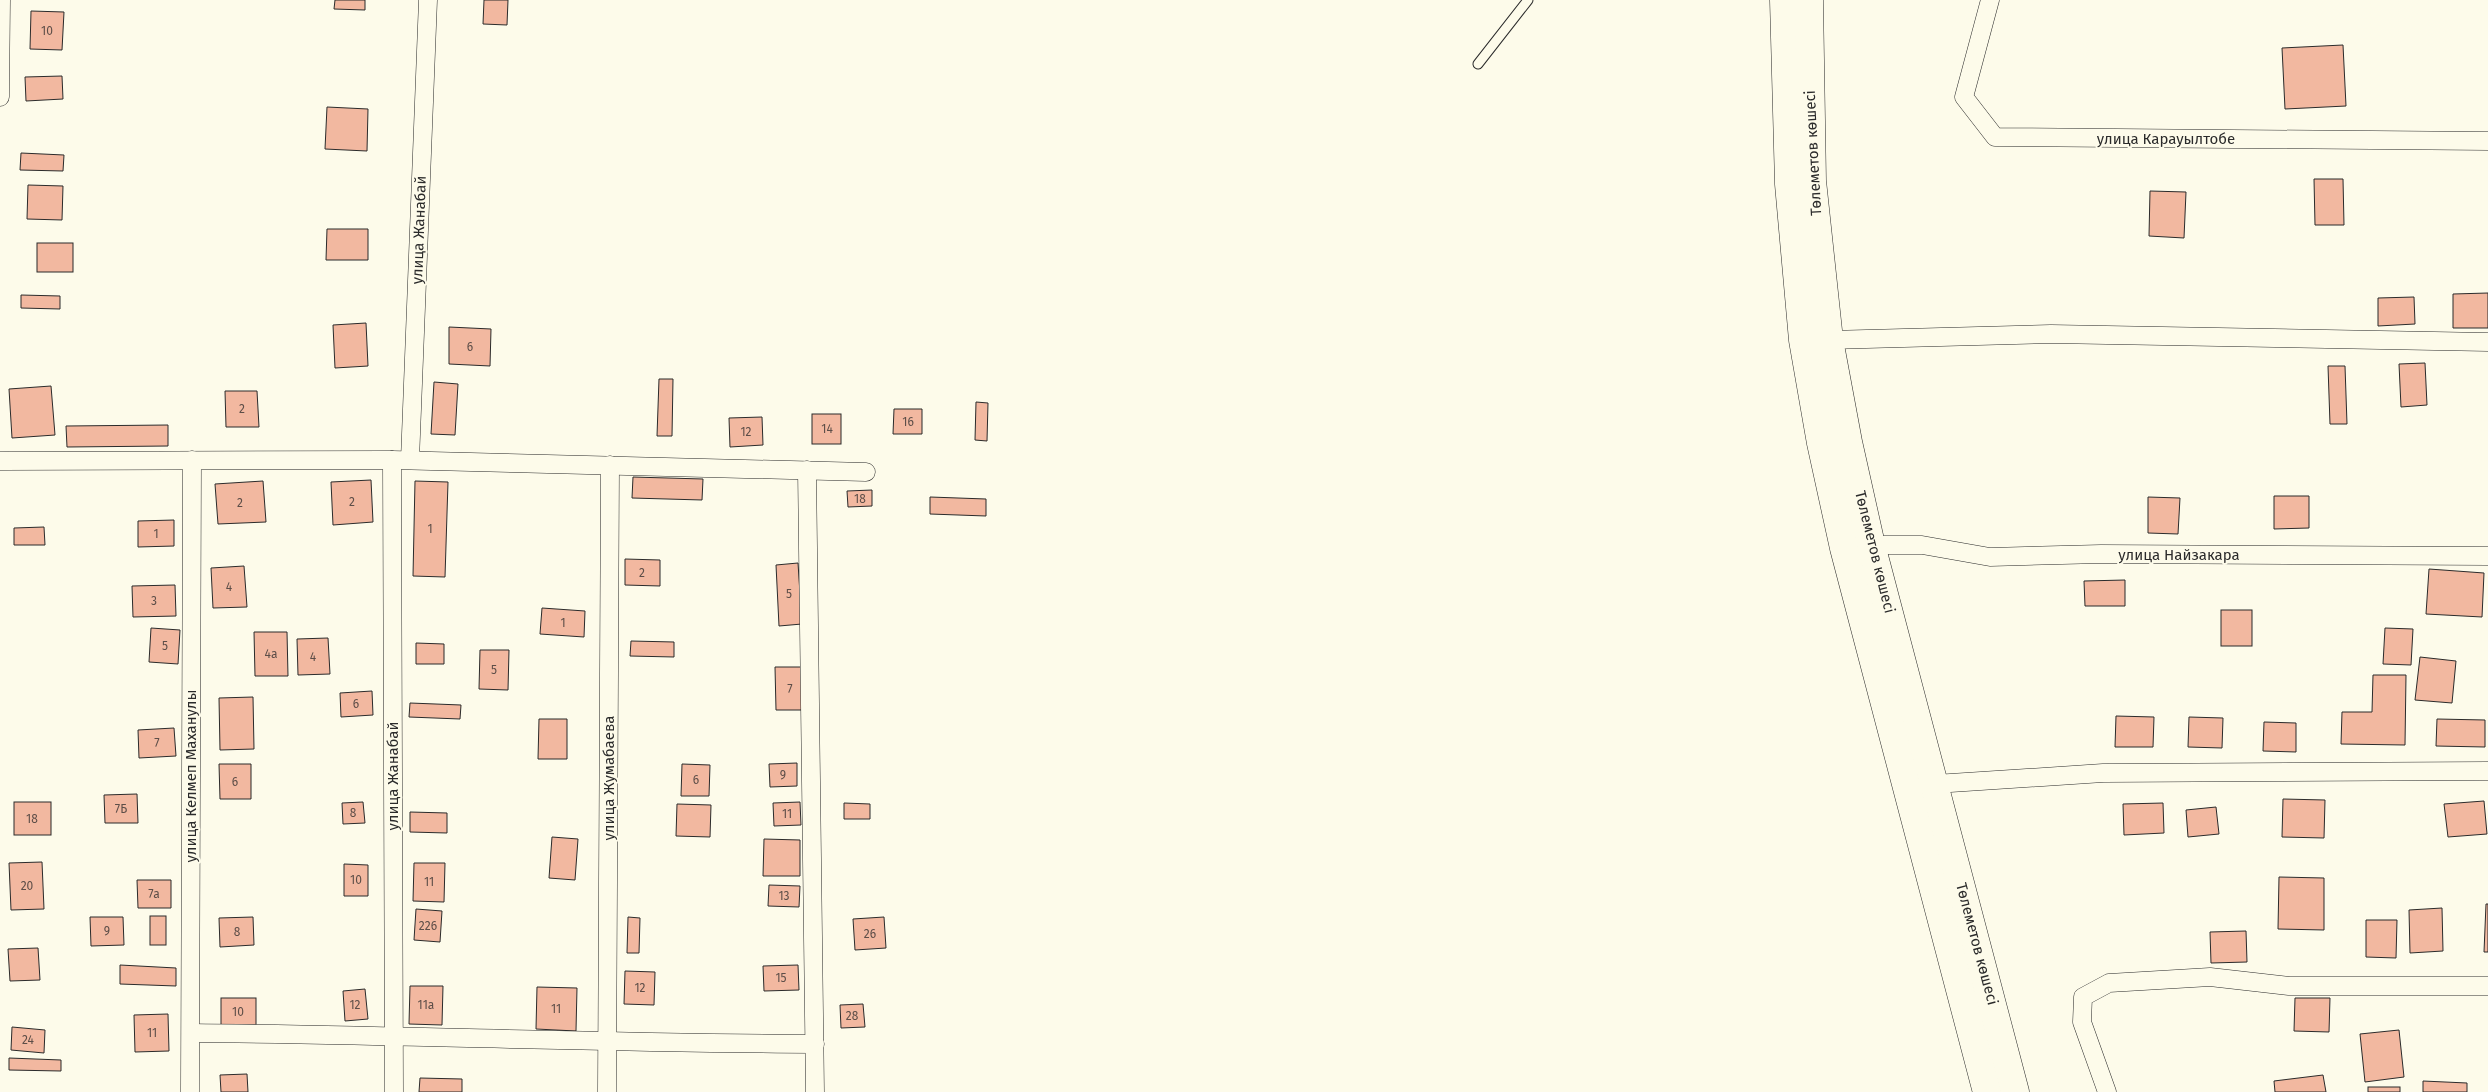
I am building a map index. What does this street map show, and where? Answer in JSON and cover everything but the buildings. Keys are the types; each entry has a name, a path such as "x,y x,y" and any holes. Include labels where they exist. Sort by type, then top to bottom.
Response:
{"main road":[{"name":"Төлеметов көшесі","path":"1784,0 1789,184 1803,340 1821,444 1844,548 1987,1092"},
{"name":"Төлеметов көшесі","path":"1809,0 1812,181 1829,340 1848,442 1871,545 2015,1092"}],"street":[{"path":"0,97 1,0"},
{"name":"улица Жанабай","path":"410,460 428,0"},
{"name":"улица Карауылтобе","path":"1990,0 1964,98 1995,137 2488,141"},
{"path":"1829,340 2051,334 2488,342"},
{"name":"улица Келмеп Маханулы","path":"190,1092 192,460"},
{"name":"улица Жанабай","path":"392,460 394,1092"},
{"path":"0,461 410,460 866,472"},
{"name":"улица Жумабаева","path":"607,1092 610,465"},
{"path":"807,470 815,1092"},
{"name":"улица Найзакара","path":"1871,545 1922,545 1990,557 2101,554 2488,556"},
{"path":"1935,784 2103,774 2488,771"},
{"path":"2107,1092 2082,1022 2083,997 2109,983 2210,977 2289,986 2488,986"},
{"path":"191,1033 394,1035 608,1043 815,1044"}],"lane":[{"path":"1478,64 1528,0"}]}
